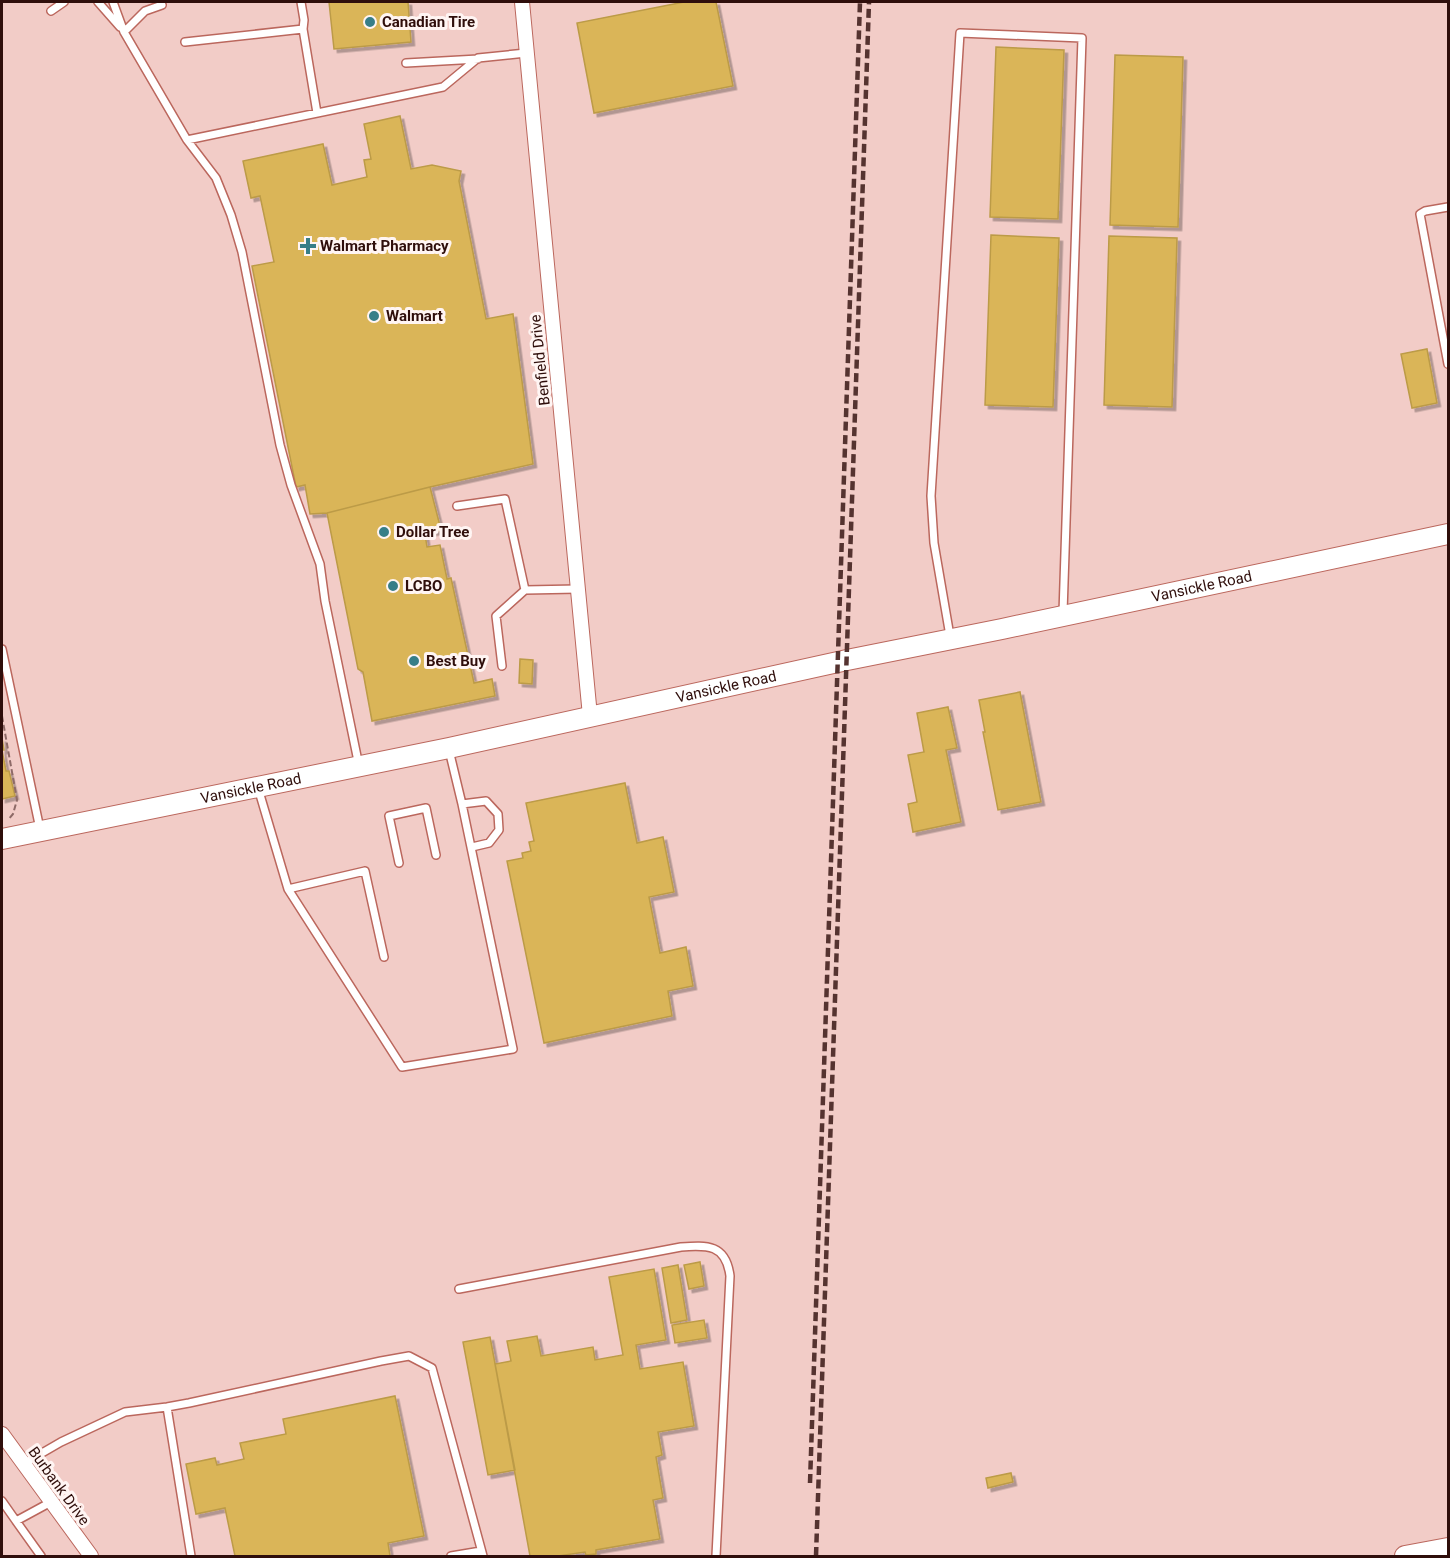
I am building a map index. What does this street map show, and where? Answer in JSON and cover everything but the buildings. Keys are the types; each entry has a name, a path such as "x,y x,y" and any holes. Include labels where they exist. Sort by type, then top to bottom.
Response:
{"street":[{"name":"Benfield Drive","path":"522,2 590,716"},
{"name":"Vansickle Road","path":"4,830 41,832 449,748 848,660 1449,534"},
{"name":"Burbank Drive","path":"2,1434 91,1557"},
{"path":"1405,1557 1449,1548"}],"lane":[{"path":"51,12 64,2"},
{"path":"98,2 124,32"},
{"path":"112,2 124,32 187,140 216,178 231,215 242,252 280,446 291,485 320,564 325,601 359,766"},
{"path":"301,2 303,29 317,113"},
{"path":"124,32 145,11 162,4"},
{"path":"185,42 303,29"},
{"path":"950,640 934,543 931,496 960,33 1082,39 1063,616"},
{"path":"406,63 526,53"},
{"path":"187,140 443,87 478,58"},
{"path":"1449,207 1420,214 1449,364"},
{"path":"457,506 505,499 525,591"},
{"path":"502,666 496,616 525,591 578,589"},
{"path":"2,649 4,669 41,832"},
{"path":"258,786 288,889 402,1066 513,1049 472,847 449,748"},
{"path":"462,804 486,801 498,814 499,830 489,843 472,847"},
{"path":"399,863 389,816 426,808 436,855"},
{"path":"288,889 365,871 384,957"},
{"path":"459,1289 681,1247 710,1246 721,1253 729,1266 730,1276 716,1557"},
{"path":"23,1464 61,1442 125,1412 166,1407 409,1356 432,1368 482,1554 451,1557"},
{"path":"166,1407 191,1557"},
{"path":"2,1501 41,1557"},
{"path":"16,1521 51,1502"}],"path":[{"path":"2,716 17,800 13,814 4,830"}],"railway":[{"path":"810,1483 860,2"},
{"path":"816,1556 869,2"}],"place":[{"name":"Canadian Tire","path":"370,22"},
{"name":"Walmart Pharmacy","path":"308,246"},
{"name":"Walmart","path":"374,316"},
{"name":"Dollar Tree","path":"384,532"},
{"name":"LCBO","path":"393,586"},
{"name":"Best Buy","path":"414,661"}]}
